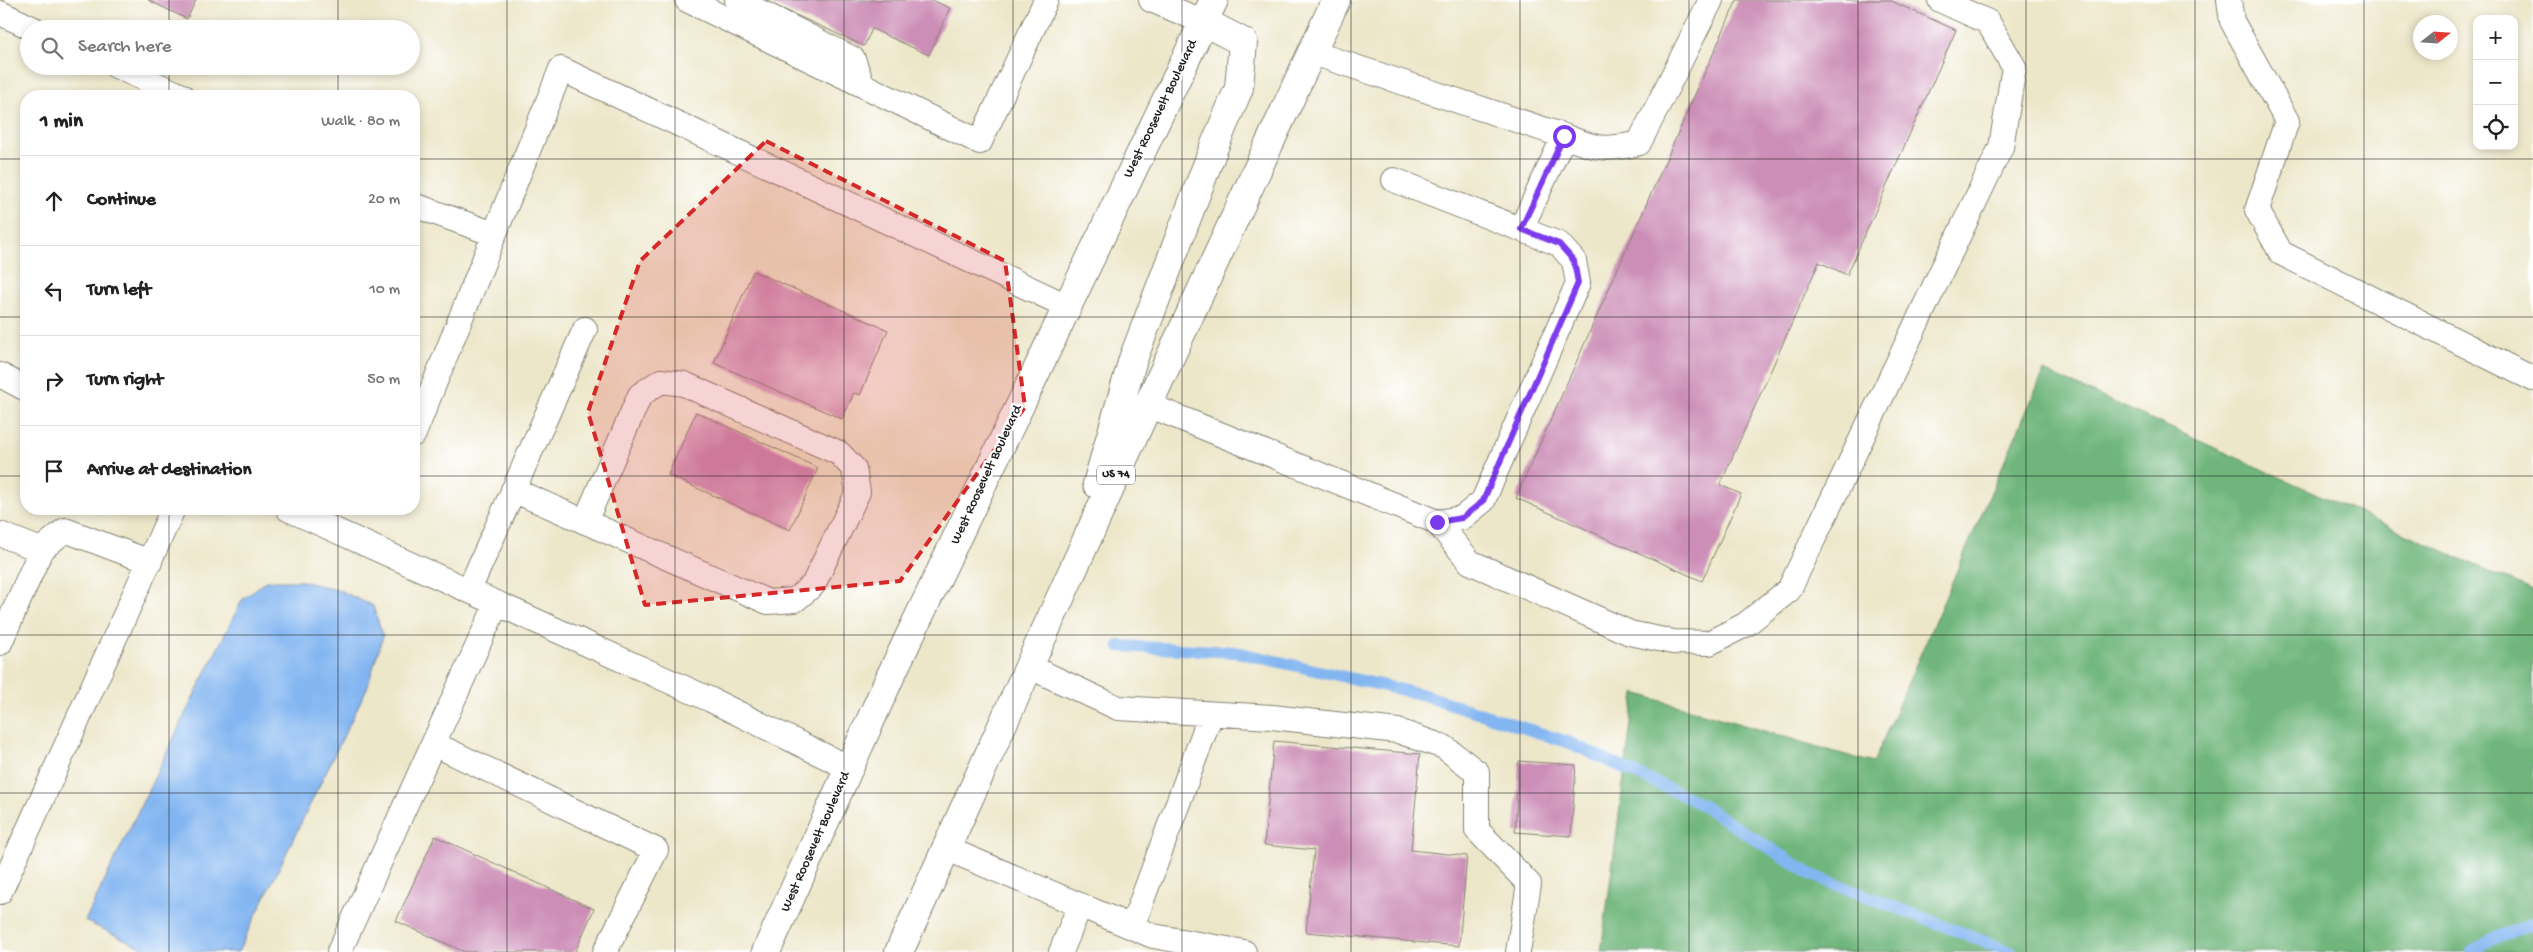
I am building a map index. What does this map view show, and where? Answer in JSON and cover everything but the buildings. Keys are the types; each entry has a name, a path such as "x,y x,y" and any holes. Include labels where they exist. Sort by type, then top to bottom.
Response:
{"highway":[{"name":"US 74","path":"898,952 1148,405 1336,0"},
{"name":"West Roosevelt Boulevard","path":"766,952 849,768 1067,306 1209,11"},
{"path":"1069,579 1133,359 1214,147 1239,88 1243,42 1209,11"}],"lane":[{"path":"687,0 980,142 1046,0"},
{"path":"737,0 853,59 862,84"},
{"path":"1151,0 1209,11"},
{"path":"1313,53 1564,136 1590,147 1617,148 1639,143 1711,0"},
{"path":"1148,405 1437,522 1470,562 1630,633 1673,642 1709,643 1746,625 1789,590 2001,147 2014,67 1988,22 1940,0"},
{"path":"2229,0 2232,21 2287,121 2257,210 2281,253 2533,379"},
{"path":"0,13 20,22"},
{"path":"420,419 561,69 1067,306"},
{"path":"136,75 169,90"},
{"path":"1521,229 1564,136"},
{"path":"1394,180 1559,244 1574,261 1578,283 1483,501 1462,518 1437,522"},
{"path":"420,207 494,234"},
{"path":"468,590 585,329"},
{"path":"0,375 20,386"},
{"path":"513,490 585,522 768,602 795,600 813,585 858,492 854,469 839,453 684,384 661,381 640,395 585,522"},
{"path":"0,892 9,847 150,562 170,515"},
{"path":"301,515 711,700 849,768"},
{"path":"0,643 41,550 65,530 150,562"},
{"path":"0,534 41,550"},
{"path":"339,952 497,603"},
{"path":"1028,666 1118,708 1272,717 1398,731 1444,747 1477,772 1478,830 1529,884 1518,952"},
{"path":"1132,927 1211,714"},
{"path":"434,744 656,850 605,952"},
{"path":"945,848 1153,936 1244,952"},
{"path":"1061,952 1080,905"}],"highlighted area":[{"path":"766,141 1005,261 1025,407 900,581 645,605 588,412 640,261"}],"green space":[{"path":"2044,371 2533,591 2533,952 1601,952 1635,693 1873,763"}],"water":[{"path":"266,581 302,581 341,591 373,606 383,636 367,688 238,952 152,952 85,921 242,600"}],"waterway":[{"path":"1119,646 1236,652 1424,695 1570,743 1697,802 1812,875 2011,952"},
{"path":"2472,952 2497,937 2533,923"}],"route":[{"path":"1437,522 1462,518 1483,501 1578,283 1574,261 1559,244 1521,229 1564,136"}]}
